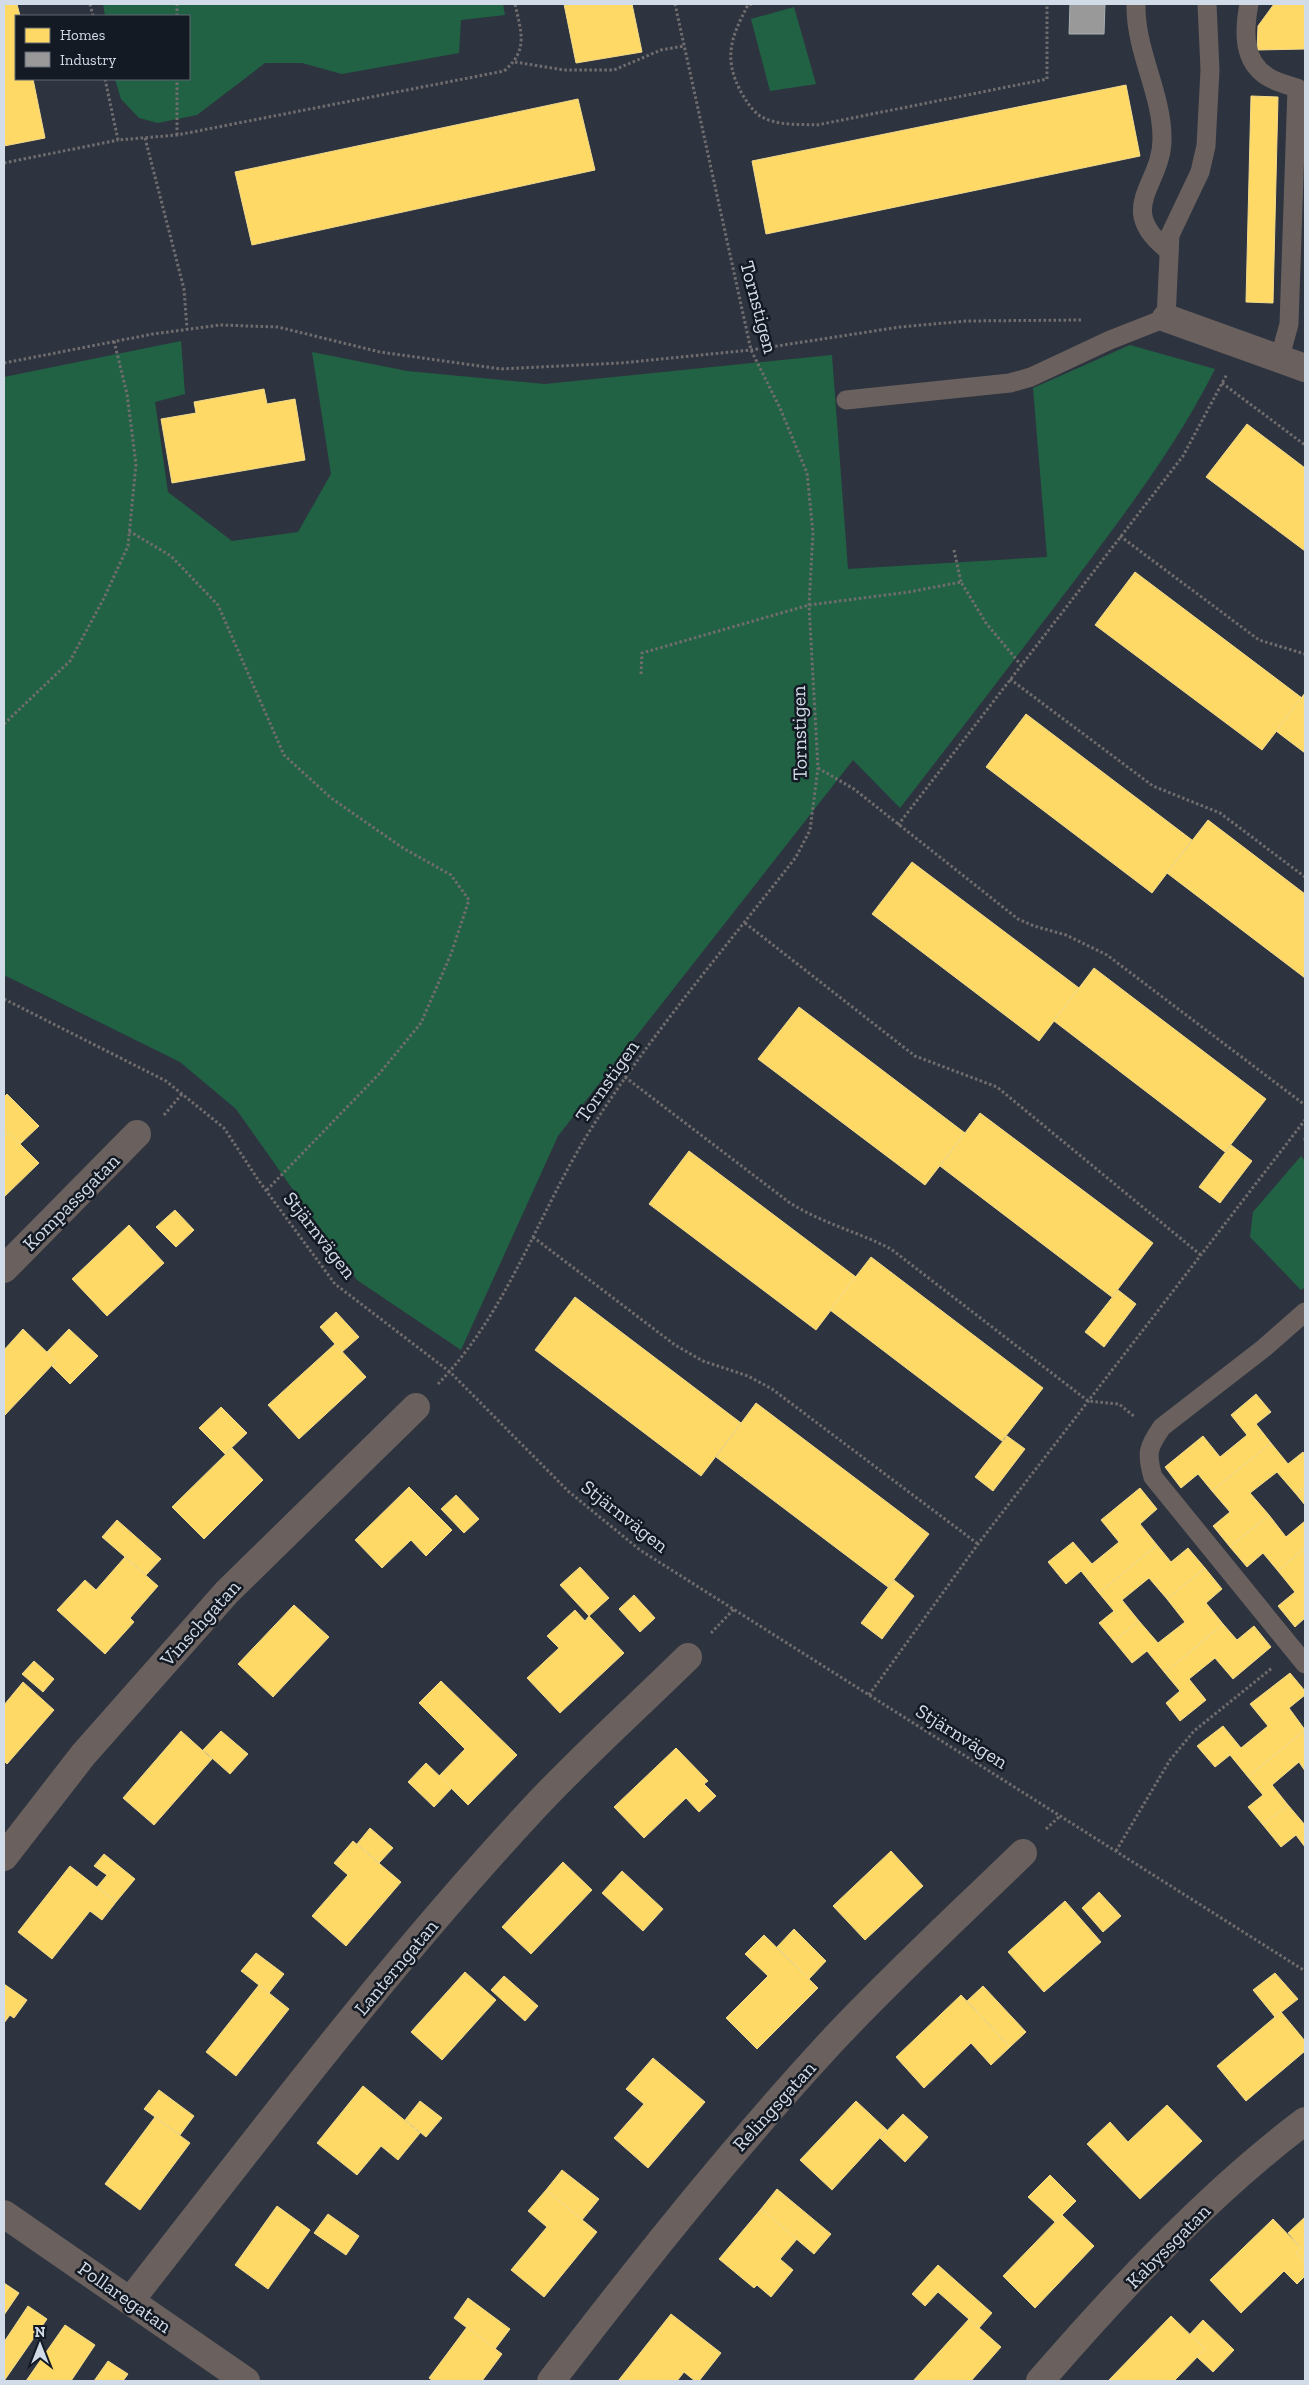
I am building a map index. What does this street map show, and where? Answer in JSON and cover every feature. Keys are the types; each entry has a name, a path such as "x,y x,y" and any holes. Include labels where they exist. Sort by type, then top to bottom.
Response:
{"street":[{"path":"1166,318 1280,357 1305,368"},
{"name":"Kompassgatan","path":"4,1270 137,1134"},
{"name":"Vinschgatan","path":"4,1857 83,1755 227,1592 416,1407"},
{"name":"Lanterngatan","path":"130,2301 328,2048 430,1925 532,1809 688,1657"},
{"name":"Relingsgatan","path":"551,2381 644,2260 730,2155 833,2040 1023,1852"},
{"name":"Kabyssgatan","path":"1040,2381 1177,2234 1266,2150 1305,2121"},
{"name":"Pollaregatan","path":"4,2214 246,2381"}],"lane":[{"path":"1136,4 1141,47 1162,138 1161,156 1143,196 1143,212 1147,228 1156,240 1169,251"},
{"path":"846,400 1010,382 1031,377 1110,340 1166,318 1170,235 1200,172 1206,146 1210,70 1207,4"},
{"path":"1249,4 1246,34 1247,47 1252,64 1268,78 1297,88 1290,324 1280,357"},
{"path":"1300,1657 1153,1477 1148,1460 1150,1444 1162,1427 1264,1348 1305,1312"}],"path":[{"path":"4,163 118,140 177,134 504,72 515,62 520,50 522,37 515,4"},
{"name":"Tornstigen","path":"450,1372 497,1305 588,1134 625,1077 796,857 810,830 818,768 809,605 813,533 807,473 780,408 751,350 675,4"},
{"path":"752,4 748,5 734,31 729,57 735,81 743,95 761,116 785,124 817,125 1047,79 1047,4"},
{"path":"515,62 564,70 614,70 661,50 684,46"},
{"path":"106,80 118,140"},
{"path":"177,80 177,134"},
{"path":"145,138 184,289 187,329"},
{"path":"4,362 114,341 220,325 278,328 380,352 501,369 620,363 751,350 872,331 967,321 1090,320"},
{"path":"4,724 70,661 104,598 128,546 136,464 127,394 114,341"},
{"path":"898,825 1182,456 1242,344"},
{"path":"1222,382 1305,445"},
{"path":"129,531 172,556 218,604 284,755 331,798 403,848 451,875 469,900 451,954 421,1023 379,1074 266,1191"},
{"path":"1120,536 1259,640 1305,654"},
{"path":"954,550 960,582 986,623 1021,665"},
{"path":"641,674 642,653 809,605 908,592 960,582"},
{"path":"1010,679 1153,786 1220,813 1305,877"},
{"path":"818,768 854,790 1018,919 1034,926 1066,935 1107,955 1305,1105"},
{"path":"744,923 915,1056 997,1087 1202,1256"},
{"name":"Stjärnvägen","path":"4,999 166,1081 224,1128 266,1191 335,1284 450,1372 568,1491 640,1550 1305,1971"},
{"path":"625,1077 790,1202 814,1217 871,1238 891,1249 1088,1401 1119,1404 1156,1436"},
{"path":"869,1695 978,1544 1305,1120"},
{"path":"533,1237 675,1345 703,1361 748,1376 772,1389 978,1544"},
{"path":"1116,1851 1170,1760 1194,1731 1300,1657"}],"green space":[{"path":"103,4 503,4 505,15 461,20 459,53 342,74 302,63 265,63 197,115 158,123 139,118 121,99 115,80 190,80 190,15 105,15"},
{"path":"794,7 816,84 770,91 751,19"},
{"path":"181,341 185,394 155,402 168,492 232,541 298,532 331,474 312,352 407,371 545,384 832,355 848,569 1047,557 1033,388 1130,345 1215,369 1184,424 1132,503 900,808 853,760 558,1136 461,1350 357,1280 236,1109 180,1062 4,975 4,377"},
{"path":"1301,1156 1305,1161 1305,1287 1301,1290 1250,1237 1253,1212"}],"building: Homes":[{"path":"4,4 17,4 20,15 15,15 15,80 33,80 45,138 4,146"},
{"path":"564,4 632,4 642,52 576,63"},
{"path":"1274,4 1305,4 1305,49 1257,50 1258,26"},
{"path":"1126,85 1140,156 766,234 752,161"},
{"path":"1251,96 1278,97 1273,303 1246,302"},
{"path":"578,99 595,170 252,245 235,172"},
{"path":"264,389 267,404 295,399 305,460 172,483 161,419 196,413 194,402"},
{"path":"1247,424 1305,468 1305,551 1206,477"},
{"path":"1135,572 1302,698 1262,750 1095,625"},
{"path":"1305,693 1305,753 1276,731"},
{"path":"1026,714 1192,840 1152,893 986,767"},
{"path":"1208,820 1305,894 1305,978 1167,873"},
{"path":"912,862 1079,988 1039,1041 872,914"},
{"path":"1094,968 1266,1099 1225,1152 1054,1021"},
{"path":"799,1007 965,1133 925,1185 758,1059"},
{"path":"7,1094 39,1126 20,1144 8,1132 4,1137 4,1097"},
{"path":"980,1113 1153,1243 1112,1297 940,1166"},
{"path":"8,1132 39,1163 4,1197 4,1137"},
{"path":"1231,1145 1252,1161 1220,1203 1199,1187"},
{"path":"689,1151 856,1277 816,1330 649,1204"},
{"path":"175,1210 194,1230 176,1247 156,1227"},
{"path":"129,1225 164,1263 107,1316 72,1279"},
{"path":"871,1257 1043,1388 1002,1441 830,1310"},
{"path":"1118,1290 1136,1304 1104,1347 1085,1332"},
{"path":"575,1297 741,1423 701,1476 535,1350"},
{"path":"336,1312 359,1337 342,1352 320,1327"},
{"path":"23,1329 56,1361 4,1416 4,1350"},
{"path":"69,1329 98,1356 70,1384 52,1366 56,1361 47,1352"},
{"path":"335,1344 366,1377 299,1439 268,1405"},
{"path":"1256,1394 1271,1412 1256,1424 1271,1443 1212,1491 1198,1474 1181,1488 1165,1467 1203,1436 1220,1457 1247,1435 1231,1415"},
{"path":"756,1403 929,1534 888,1587 716,1457"},
{"path":"221,1407 247,1433 225,1454 199,1428"},
{"path":"1007,1436 1025,1449 993,1491 975,1477"},
{"path":"1271,1443 1288,1464 1303,1452 1305,1455 1305,1487 1296,1494 1277,1472 1250,1493 1269,1515 1230,1547 1213,1526 1230,1512 1212,1491"},
{"path":"232,1448 263,1480 204,1539 172,1507"},
{"path":"409,1487 452,1530 426,1556 411,1540 382,1568 355,1540"},
{"path":"1305,1487 1305,1505 1296,1494"},
{"path":"1140,1488 1157,1509 1140,1524 1157,1545 1099,1593 1081,1571 1066,1584 1048,1562 1073,1542 1092,1564 1119,1542 1101,1520"},
{"path":"456,1495 479,1519 464,1533 441,1509"},
{"path":"1269,1515 1286,1537 1305,1521 1305,1548 1278,1571 1263,1553 1247,1567 1230,1547"},
{"path":"117,1520 161,1559 146,1575 102,1537"},
{"path":"1157,1545 1171,1562 1188,1548 1205,1568 1167,1599 1149,1578 1122,1600 1139,1621 1114,1641 1099,1623 1114,1611 1099,1593"},
{"path":"1305,1548 1305,1618 1295,1627 1278,1606 1295,1592 1278,1571"},
{"path":"125,1557 158,1586 130,1618 134,1622 105,1654 57,1610 85,1580 96,1590"},
{"path":"580,1567 609,1598 589,1616 560,1585"},
{"path":"1205,1568 1222,1589 1206,1603 1223,1624 1165,1673 1147,1651 1132,1663 1114,1641 1139,1621 1158,1643 1185,1622 1167,1599"},
{"path":"894,1580 914,1596 882,1639 861,1623"},
{"path":"634,1595 655,1618 640,1632 619,1609"},
{"path":"294,1605 329,1637 273,1697 238,1664"},
{"path":"575,1610 585,1621 589,1616 624,1653 560,1713 527,1678 559,1648 547,1636"},
{"path":"1223,1624 1237,1640 1254,1626 1271,1647 1233,1679 1215,1658 1189,1679 1206,1700 1180,1721 1166,1703 1180,1691 1165,1673"},
{"path":"34,1661 54,1679 43,1692 22,1674"},
{"path":"1290,1673 1305,1691 1305,1695 1289,1708 1305,1730 1248,1777 1230,1755 1215,1767 1197,1746 1223,1726 1241,1748 1268,1726 1250,1704"},
{"path":"441,1681 517,1755 468,1805 439,1776 465,1749 419,1703"},
{"path":"23,1682 54,1710 7,1764 4,1761 4,1705"},
{"path":"1305,1730 1305,1771 1299,1762 1272,1785 1288,1805 1263,1825 1248,1807 1263,1795 1248,1777"},
{"path":"181,1731 212,1759 154,1825 123,1798"},
{"path":"221,1731 248,1754 230,1774 203,1750"},
{"path":"676,1748 708,1781 704,1784 716,1796 699,1812 686,1798 644,1838 614,1807"},
{"path":"426,1763 452,1788 434,1807 408,1782"},
{"path":"1288,1805 1305,1825 1305,1847 1296,1835 1281,1847 1263,1825"},
{"path":"370,1828 393,1848 379,1863 357,1844"},
{"path":"353,1841 401,1882 346,1946 312,1916 348,1875 334,1863"},
{"path":"891,1851 923,1886 865,1940 833,1906"},
{"path":"104,1854 135,1879 116,1902 97,1887 107,1875 94,1866"},
{"path":"563,1862 592,1890 531,1954 502,1927"},
{"path":"70,1866 116,1902 102,1920 90,1911 52,1959 18,1932"},
{"path":"622,1871 663,1909 643,1931 602,1893"},
{"path":"1099,1892 1121,1916 1103,1932 1082,1908"},
{"path":"1065,1901 1101,1942 1044,1992 1008,1952"},
{"path":"794,1929 826,1961 809,1979 777,1947"},
{"path":"764,1935 818,1988 757,2049 726,2018 768,1976 745,1954"},
{"path":"256,1953 284,1974 269,1993 241,1971"},
{"path":"465,1972 496,2000 442,2060 411,2032"},
{"path":"1275,1973 1298,1999 1275,2017 1253,1990"},
{"path":"504,1976 538,2006 525,2021 491,1990"},
{"path":"4,1984 27,2000 14,2018 4,2011"},
{"path":"259,1985 289,2009 236,2076 206,2052"},
{"path":"983,1986 1026,2032 1010,2047 967,2001"},
{"path":"961,1995 1010,2047 991,2065 971,2043 924,2088 896,2057"},
{"path":"4,2011 10,2015 4,2023"},
{"path":"1281,2012 1305,2041 1305,2051 1246,2101 1217,2066"},
{"path":"653,2058 705,2102 648,2168 614,2138 644,2104 626,2089"},
{"path":"363,2086 420,2133 398,2160 381,2146 357,2175 317,2143"},
{"path":"159,2090 194,2116 180,2135 144,2109"},
{"path":"420,2101 442,2118 426,2137 405,2120"},
{"path":"856,2101 887,2130 832,2190 800,2160"},
{"path":"1167,2105 1202,2141 1140,2199 1087,2144 1110,2122 1128,2142"},
{"path":"903,2114 928,2137 905,2162 880,2138"},
{"path":"155,2117 190,2143 140,2210 105,2184"},
{"path":"562,2170 599,2199 582,2220 546,2190"},
{"path":"1050,2175 1076,2201 1055,2222 1028,2197"},
{"path":"777,2189 831,2234 814,2254 761,2209"},
{"path":"546,2190 597,2232 544,2297 511,2270 547,2227 528,2211"},
{"path":"277,2206 310,2230 268,2289 235,2265"},
{"path":"761,2209 797,2239 780,2259 793,2270 771,2297 757,2285 754,2288 719,2259"},
{"path":"328,2214 359,2236 346,2255 314,2233"},
{"path":"1062,2215 1094,2246 1035,2308 1003,2276"},
{"path":"1305,2217 1305,2262 1296,2253 1301,2248 1288,2233"},
{"path":"1273,2219 1301,2248 1296,2253 1305,2262 1305,2276 1297,2284 1284,2271 1241,2313 1210,2280"},
{"path":"938,2265 992,2313 979,2328 938,2292 925,2306 912,2294"},
{"path":"4,2283 19,2293 4,2315"},
{"path":"468,2298 510,2329 495,2349 454,2318"},
{"path":"28,2306 47,2319 4,2381 4,2342"},
{"path":"671,2314 721,2353 699,2381 695,2381 684,2372 677,2381 618,2381"},
{"path":"1171,2316 1205,2349 1174,2381 1108,2381"},
{"path":"969,2319 1001,2347 971,2381 913,2381"},
{"path":"1203,2320 1234,2350 1213,2372 1197,2357 1205,2349 1190,2334"},
{"path":"65,2325 95,2345 71,2381 26,2381"},
{"path":"467,2327 502,2354 482,2381 433,2381 429,2378"},
{"path":"108,2361 128,2374 123,2381 94,2381"}],"building: Industry":[{"path":"1070,4 1105,4 1104,34 1069,34"}]}
